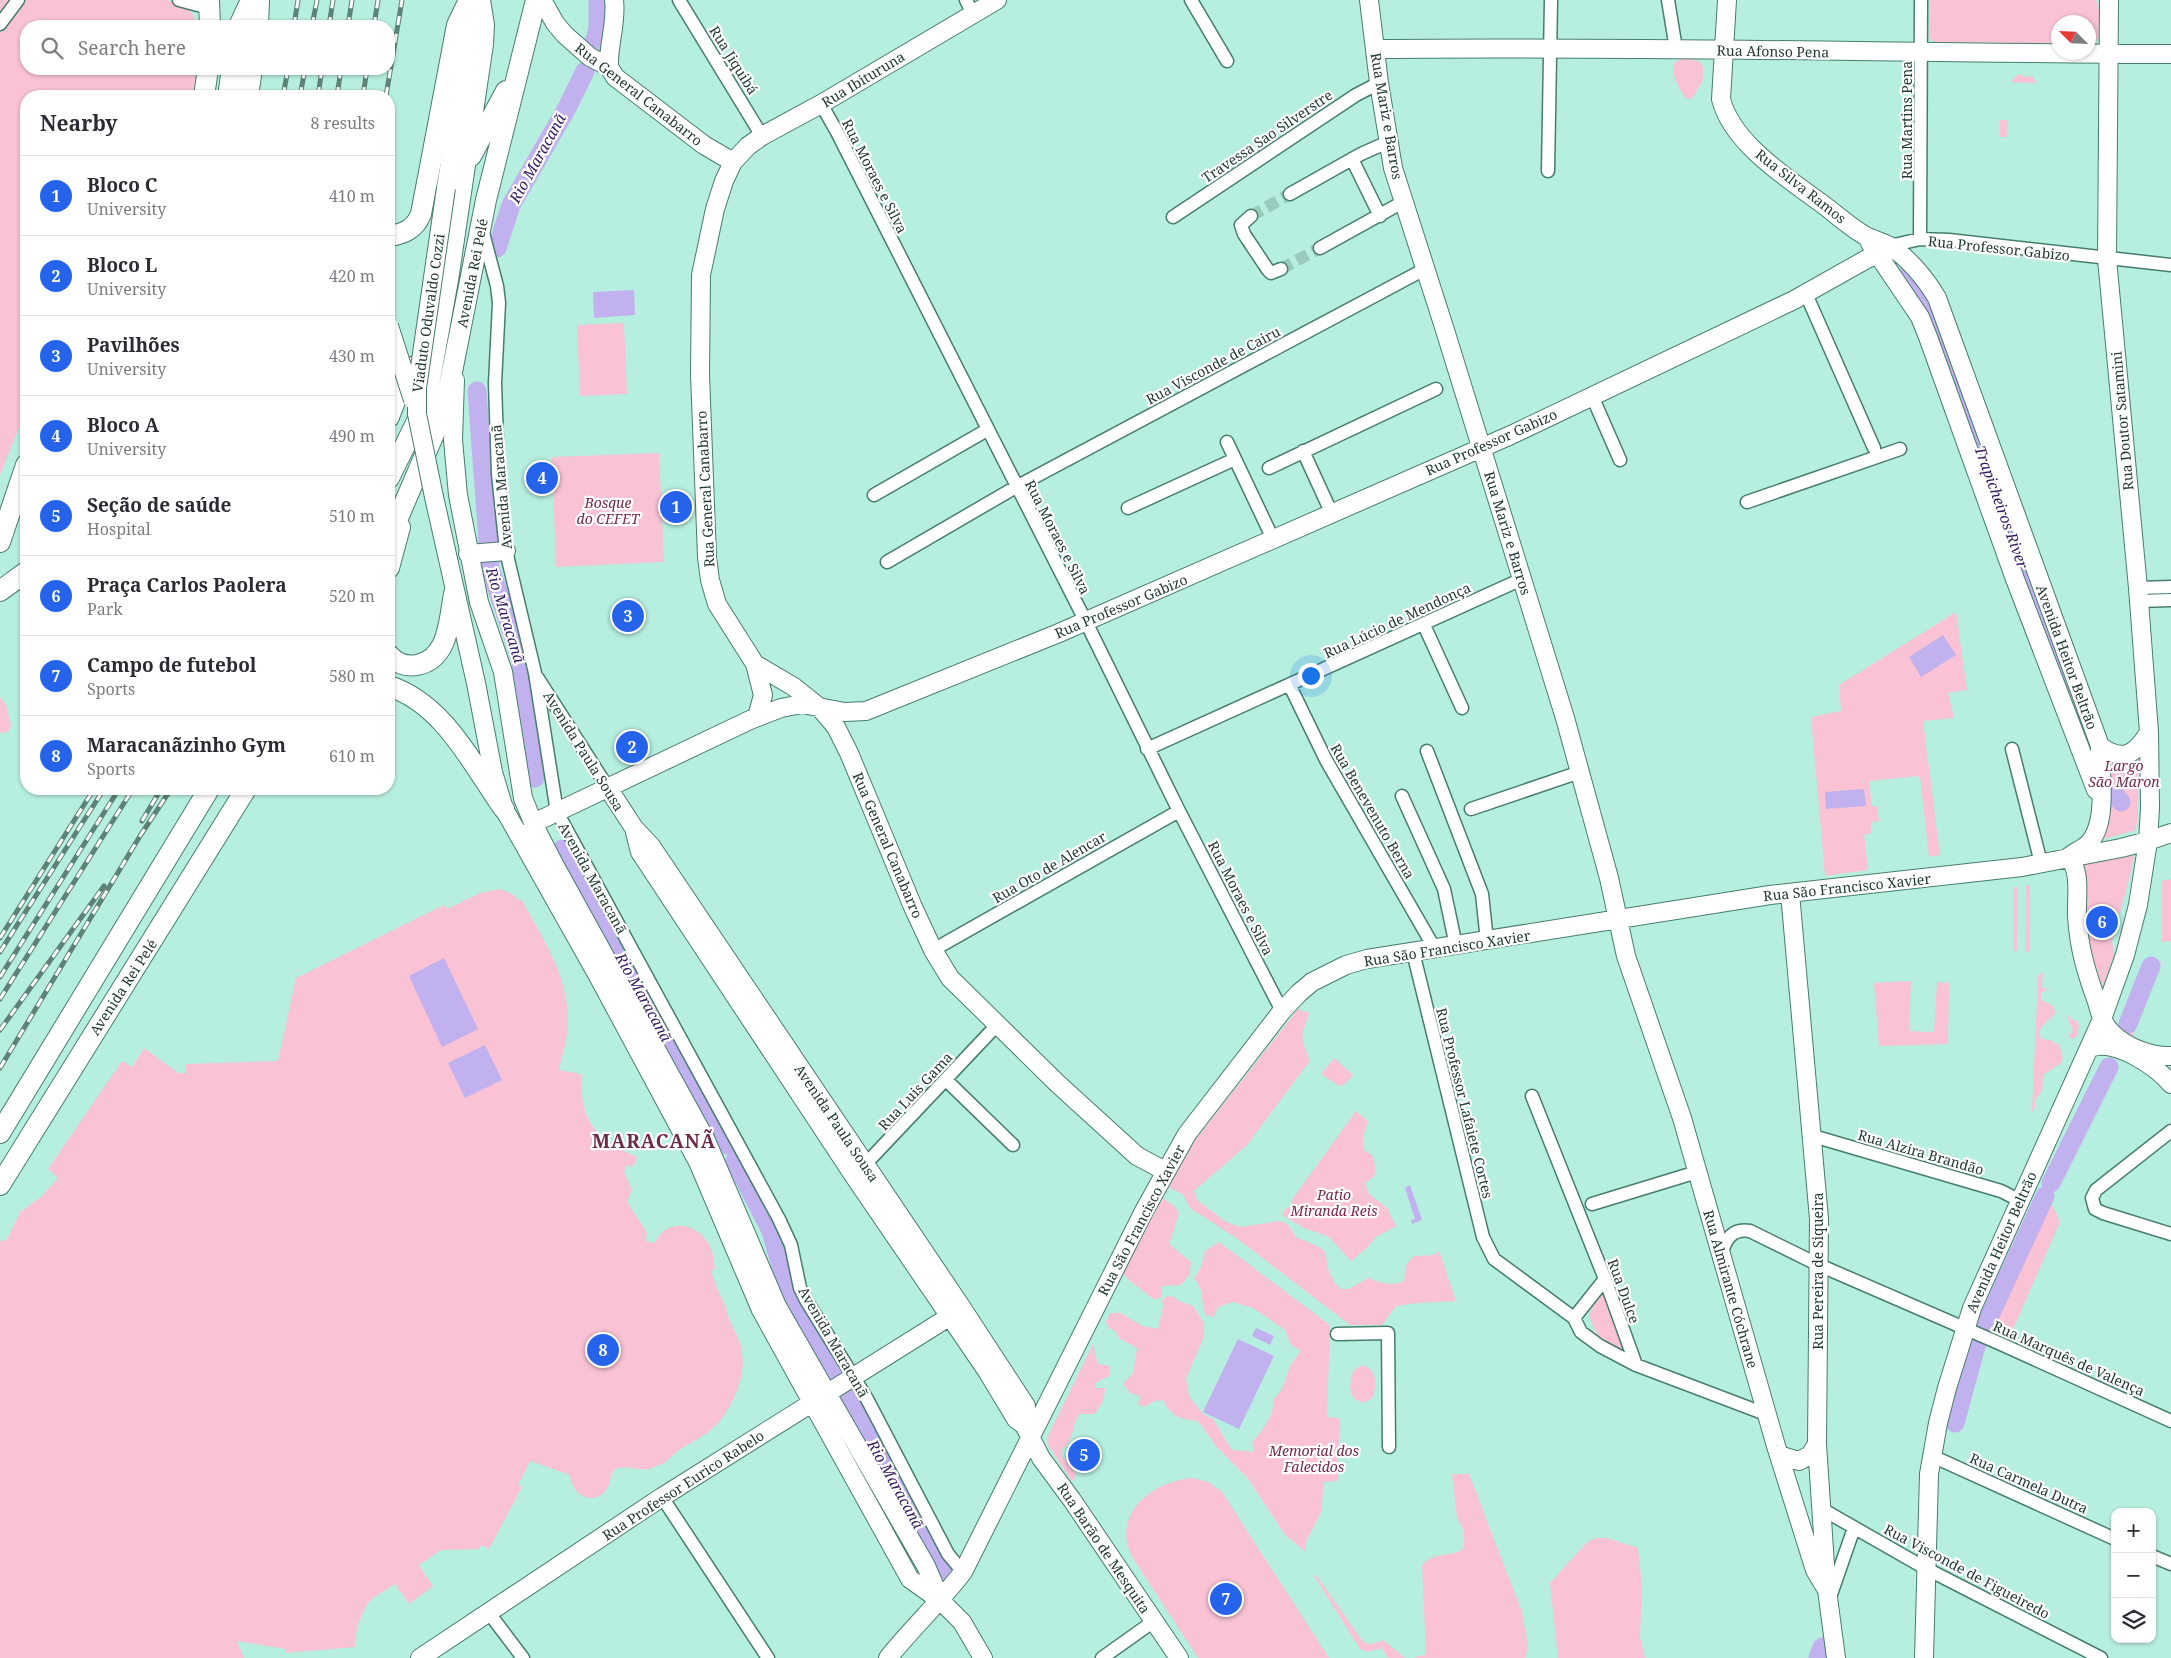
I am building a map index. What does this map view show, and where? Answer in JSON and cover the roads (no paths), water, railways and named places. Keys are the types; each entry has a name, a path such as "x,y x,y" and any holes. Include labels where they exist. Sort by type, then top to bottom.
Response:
{"main road":[{"path":"245,20 251,0"},
{"path":"246,20 259,0"},
{"path":"395,235 413,227 421,214 457,25 469,0"},
{"name":"Avenida Rei Pelé","path":"395,465 422,408 439,332 483,44 484,25 480,0"},
{"name":"Avenida Rei Pelé","path":"395,527 434,434 454,364 481,226 536,0"},
{"path":"462,173 518,69"},
{"path":"205,90 207,75"},
{"path":"229,90 231,75"},
{"path":"249,90 251,75"},
{"path":"395,404 406,379 439,332"},
{"path":"0,542 20,485"},
{"path":"13,508 20,498"},
{"path":"395,544 404,508"},
{"path":"0,591 20,576"},
{"path":"395,660 404,665 413,666 423,664 439,652 446,638 454,594"},
{"path":"395,688 413,696 430,709 450,732 504,808"},
{"name":"Avenida Rei Pelé","path":"0,1133 205,795"},
{"name":"Avenida Rei Pelé","path":"0,1185 242,795"}],"street":[{"path":"0,24 18,0"},
{"path":"178,0 209,12"},
{"name":"Viaduto Oduvaldo Cozzi","path":"475,0 419,368 417,414 454,594 476,683"},
{"name":"Rua General Canabarro","path":"542,0 554,23 590,57 609,67 615,77 704,145 733,162 724,181 715,209 701,275 700,374 706,544 710,580 717,604 755,664 794,687 831,720 849,753 913,907 933,950 950,978 1058,1084 1137,1156 1166,1170"},
{"path":"609,67 614,24 614,0"},
{"name":"Rua Jiquibá","path":"679,0 762,136"},
{"name":"Rua Ibituruna","path":"733,162 748,146 762,136 821,104 969,7 997,0"},
{"path":"1191,0 1227,61"},
{"name":"Rua Mariz e Barros","path":"1369,0 1379,83 1393,168 1482,447 1580,772 1609,878 1618,921"},
{"path":"1548,172 1551,0"},
{"path":"1668,0 1676,49"},
{"name":"Rua Silva Ramos","path":"1728,0 1721,99 1723,110 1734,127 1751,146 1783,174 1884,249"},
{"name":"Rua Martins Pena","path":"1920,239 1921,0"},
{"name":"Rua Doutor Satamini","path":"2109,0 2107,259 2139,595 2149,732 2150,808 2148,842"},
{"name":"Rua Afonso Pena","path":"1375,50 1551,47 2171,54"},
{"name":"Travessa Sao Silverstre","path":"1174,217 1356,95 1379,83"},
{"name":"Rua Moraes e Silva","path":"821,104 837,132 1086,622 1179,811 1282,1010"},
{"path":"1290,194 1388,142"},
{"path":"1352,160 1380,216"},
{"path":"1320,248 1403,202"},
{"path":"1251,216 1242,225 1244,234 1271,273 1281,269"},
{"name":"Avenida Maracanã","path":"481,226 497,286 499,303 494,384 498,474 489,552 479,602 501,666 523,798 534,825 705,1138 777,1306 926,1566 940,1601"},
{"name":"Rua Professor Gabizo","path":"534,825 557,812 757,717 791,705 845,712 866,711 1086,622 1332,514 1592,396 1806,294 1884,249 1920,239 1949,240 2171,265"},
{"name":"Avenida Heitor Beltrão","path":"1884,249 1924,276 1937,298 2100,746 2100,821 2095,834 2087,844 2068,858"},
{"name":"Avenida Heitor Beltrão","path":"1884,249 1920,317 1928,337 2015,578 2101,805"},
{"name":"Rua Visconde de Cairu","path":"887,562 1016,487 1425,269"},
{"path":"1806,294 1874,448"},
{"path":"395,345 417,414"},
{"name":"Avenida Maracanã","path":"454,364 454,462 535,673 557,812 779,1219 791,1245 800,1288 853,1376 948,1554 963,1572"},
{"path":"1269,468 1436,389"},
{"path":"1592,396 1620,460"},
{"path":"874,495 987,430"},
{"path":"1227,442 1273,540"},
{"path":"1747,502 1900,450"},
{"path":"1303,451 1332,514"},
{"path":"1128,508 1235,459"},
{"name":"Rua Lúcio de Mendonça","path":"1148,749 1522,579"},
{"path":"2139,595 2171,587"},
{"path":"2139,595 2171,600"},
{"path":"1424,625 1462,708"},
{"path":"755,664 763,696 757,717"},
{"name":"Avenida Paula Sousa","path":"535,673 634,828 651,846 699,930 993,1370 1026,1406 1028,1432"},
{"name":"Avenida Maracanã","path":"476,683 493,772 504,808 598,976 698,1162 761,1310 911,1580 940,1601 962,1622 983,1658"},
{"name":"Rua Benevenuto Berna","path":"1290,686 1326,760 1435,949"},
{"path":"2100,746 2108,752 2125,754 2140,747 2149,732"},
{"path":"2012,749 2041,863"},
{"path":"1427,751 1482,894 1487,941"},
{"path":"1471,809 1580,772"},
{"path":"1402,796 1444,889 1456,946"},
{"name":"Rua Oto de Alencar","path":"933,950 1179,811"},
{"path":"529,852 527,841 534,825"},
{"name":"Rua São Francisco Xavier","path":"888,1658 940,1601 963,1572 1028,1432 1043,1412 1166,1170 1187,1134 1282,1010 1312,982 1346,965 1367,959 1790,893 2004,869 2148,842 2171,833"},
{"name":"Avenida Heitor Beltrão","path":"1924,1658 1929,1474 1938,1423 1974,1332 2019,1200 2102,1019 2125,955 2138,904 2148,842"},
{"path":"2068,858 2073,863 2076,873 2078,936 2083,963 2102,1019 2112,1034 2136,1048 2159,1056 2171,1057 2166,1066 2168,1080"},
{"name":"Rua Pereira de Siqueira","path":"1790,893 1819,1219 1817,1444 1820,1508 1828,1595"},
{"name":"Rua Almirante Cóchrane","path":"1618,921 1630,969 1682,1118 1779,1455 1815,1570 1828,1595 1836,1658"},
{"name":"Rua Professor Lafaiete Cortes","path":"1413,952 1483,1237 1494,1259 1574,1318"},
{"name":"Rua Luis Gama","path":"860,1170 997,1025"},
{"path":"2090,1048 2099,1044 2120,1049 2147,1064 2168,1080"},
{"path":"946,1080 1013,1145"},
{"name":"Rua Dulce","path":"1532,1096 1636,1364"},
{"path":"2171,1131 2096,1190 2093,1203 2095,1208 2103,1213 2171,1234"},
{"name":"Rua Alzira Brandão","path":"1813,1136 2001,1191 2019,1200"},
{"path":"1592,1204 1697,1172"},
{"name":"Rua Marquês de Valença","path":"1721,1257 1725,1240 1732,1233 1741,1230 1750,1231 1819,1265 1974,1332 2171,1421"},
{"path":"1604,1279 1574,1318 1581,1332 1600,1346 1636,1364 1768,1415"},
{"name":"Rua Professor Eurico Rabelo","path":"420,1658 662,1497 956,1313"},
{"path":"1337,1334 1388,1333 1389,1447"},
{"name":"Rua Barão de Mesquita","path":"1028,1432 1041,1458 1179,1658"},
{"path":"1779,1455 1799,1461 1810,1455 1817,1444"},
{"name":"Rua Carmela Dutra","path":"1932,1456 2111,1537"},
{"path":"662,1497 768,1658"},
{"name":"Rua Visconde de Figueiredo","path":"1820,1508 1925,1568 2101,1658"},
{"path":"1828,1595 1854,1528"},
{"path":"2156,1558 2171,1564"},
{"path":"490,1613 523,1658"},
{"path":"1102,1658 1154,1621"}],"waterway":[{"name":"Rio Maracanã","path":"594,43 598,28 598,0"},
{"name":"Rio Maracanã","path":"497,248 511,205 567,108 585,71"},
{"name":"Trapicheiros River","path":"1902,278 1919,289 1930,312 2090,746"},
{"name":"Rio Maracanã","path":"477,391 490,568 521,660 535,778"},
{"name":"Trapicheiros River","path":"2116,796 2121,802"},
{"name":"Rio Maracanã","path":"562,849 727,1145"},
{"name":"Trapicheiros River","path":"2128,1024 2151,966"},
{"name":"Trapicheiros River","path":"2051,1183 2109,1067"},
{"name":"Rio Maracanã","path":"735,1161 771,1231 789,1295 835,1373"},
{"name":"Trapicheiros River","path":"1986,1324 2045,1196"},
{"name":"Trapicheiros River","path":"1955,1423 1976,1346"},
{"name":"Rio Maracanã","path":"850,1399 942,1570"},
{"name":"Trapicheiros River","path":"1818,1658 1822,1647"}],"tunnel":[{"path":"1251,216 1290,194"},
{"path":"1281,269 1320,248"}],"railway":[{"path":"295,20 298,0"},
{"path":"313,20 317,0"},
{"path":"330,20 333,0"},
{"path":"349,20 352,0"},
{"path":"375,20 378,0"},
{"path":"395,42 402,0"},
{"path":"284,90 287,75"},
{"path":"301,90 304,75"},
{"path":"319,90 321,75"},
{"path":"338,90 340,75"},
{"path":"364,90 366,75"},
{"path":"387,90 390,75"},
{"path":"0,938 90,795"},
{"path":"0,952 100,795"},
{"path":"0,977 115,795"},
{"path":"0,999 129,795"},
{"path":"142,821 157,795"},
{"path":"0,1068 140,836 167,795"},
{"path":"0,1030 104,886"}],"place":[{"name":"Bloco A","path":"542,478"},
{"name":"Bloco C","path":"676,507"},
{"name":"Pavilhões","path":"628,616"},
{"name":"Bloco L","path":"632,747"},
{"name":"Praça Carlos Paolera","path":"2102,922"},
{"name":"Maracanãzinho Gym","path":"603,1350"},
{"name":"Seção de saúde","path":"1084,1455"},
{"name":"Campo de futebol","path":"1226,1599"}],"district":[{"name":"MARACANÃ","path":"654,1141"}],"park label":[{"name":"Bosque do CEFET","path":"608,510"},
{"name":"Largo São Maron","path":"2124,774"},
{"name":"Patio Miranda Reis","path":"1334,1202"},
{"name":"Memorial dos Falecidos","path":"1314,1458"}]}
